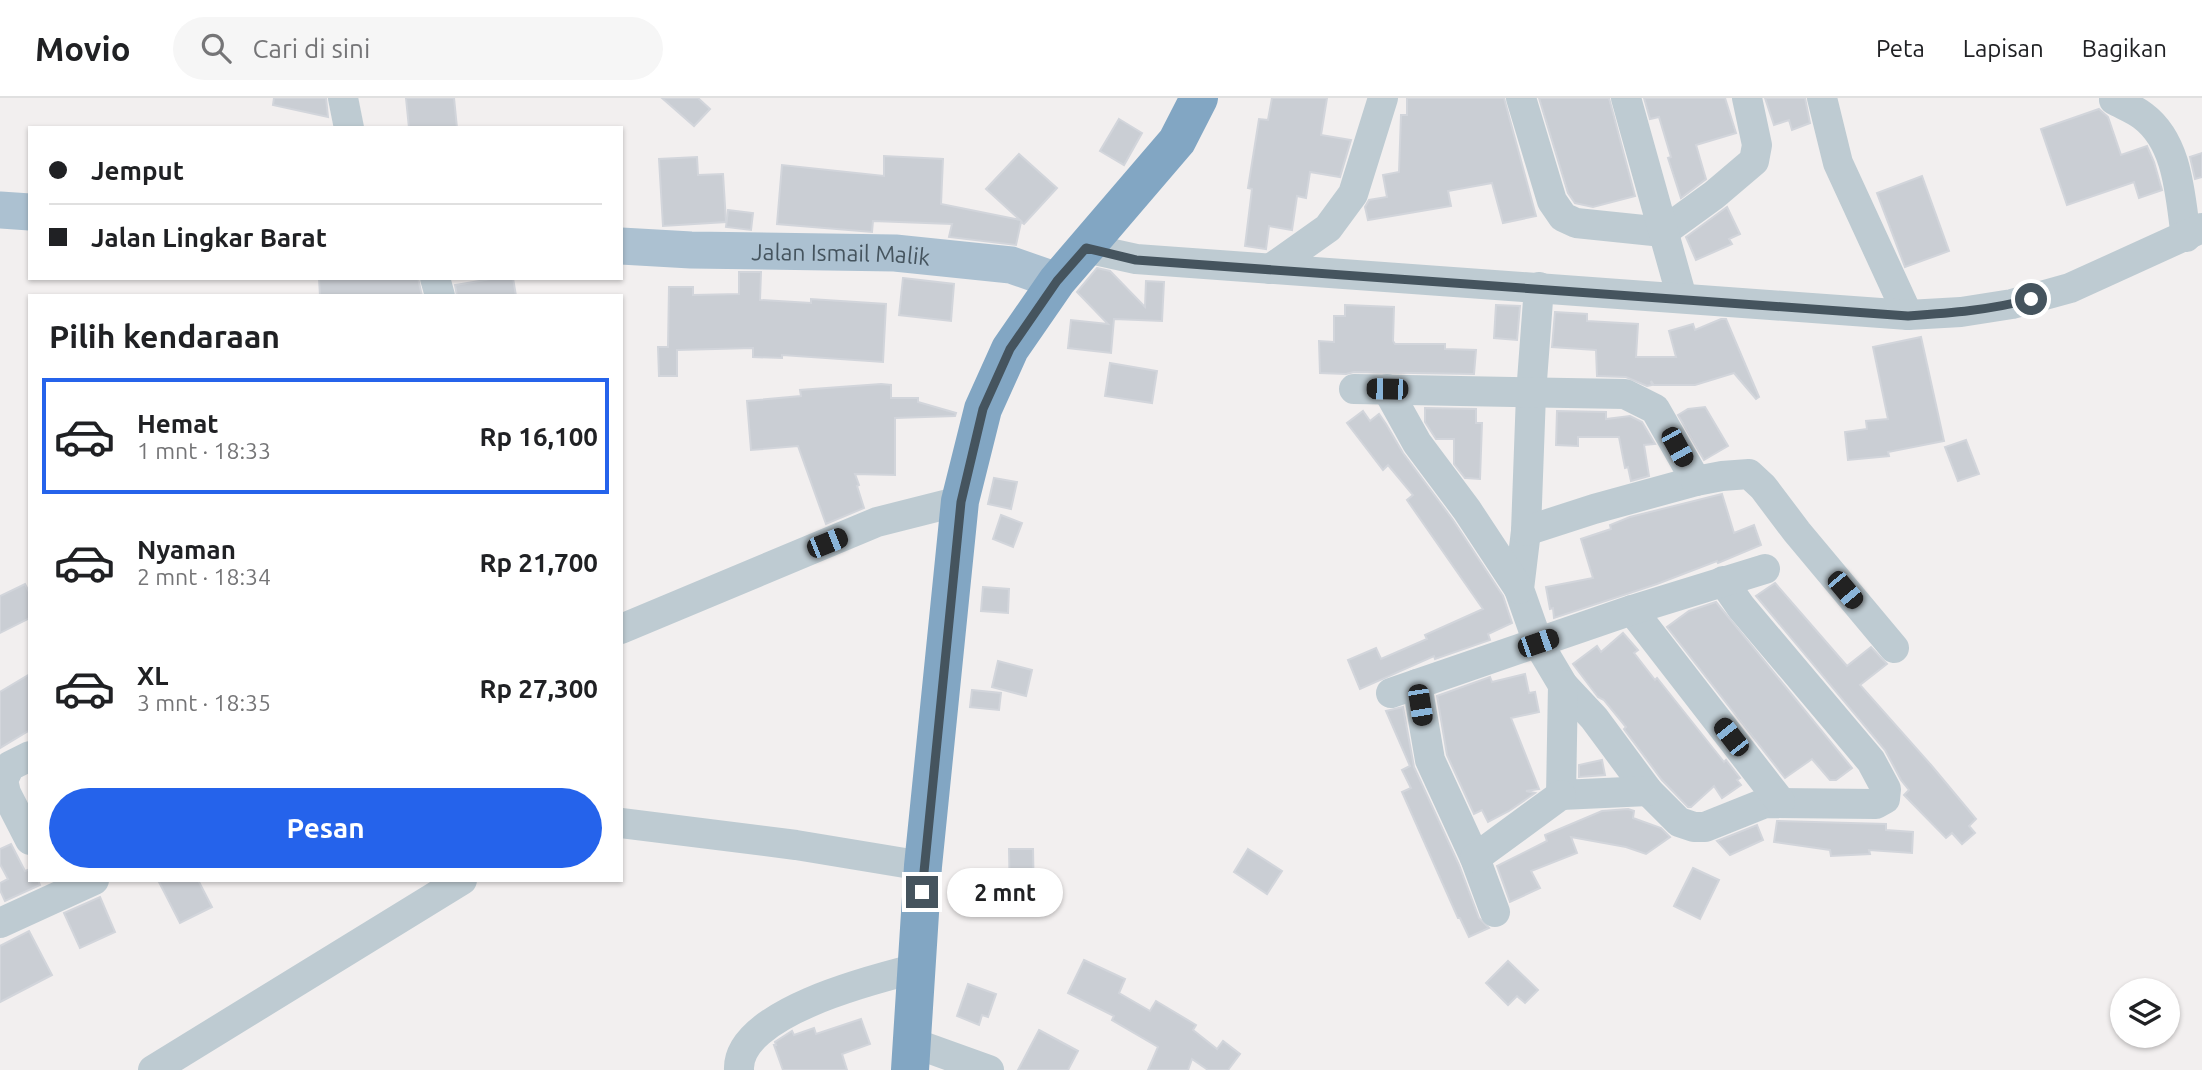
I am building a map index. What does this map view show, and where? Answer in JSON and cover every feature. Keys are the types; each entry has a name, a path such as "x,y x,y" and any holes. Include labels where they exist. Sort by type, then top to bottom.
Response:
{"highway":[{"path":"911,1056 923,866 961,502 983,409 1010,349 1057,281 1177,141 1199,98"}],"main road":[{"path":"0,210 28,212"},
{"name":"Jalan Ismail Malik","path":"623,246 691,250 895,253 1011,265 1057,281"}],"street":[{"path":"343,98 348,126"},
{"path":"1270,268 1328,228 1353,194 1383,98"},
{"path":"1521,98 1552,201 1563,217 1576,223 1663,232 1714,195 1754,161 1757,145 1747,98"},
{"path":"1626,98 1682,299"},
{"path":"1822,98 1838,163 1908,316"},
{"path":"1086,248 1136,260 1539,287 1908,316 1961,312 2012,304 2070,288 2194,233 2168,150 2157,130 2143,116 2114,100"},
{"path":"1519,589 1526,531 1531,394 1539,287"},
{"path":"1354,389 1625,394 1655,409 1696,481"},
{"path":"1387,389 1417,443 1519,589 1538,643 1563,685 1594,718 1648,791 1679,822 1694,827 1706,827 1765,803 1780,801 1876,804 1885,799 1886,789 1871,761 1741,607 1723,581"},
{"path":"1526,531 1696,481 1749,474 1763,487 1894,648"},
{"path":"624,619 877,522 961,502"},
{"path":"1495,912 1475,858 1430,760 1404,689 1632,610 1765,569"},
{"path":"1632,610 1780,801"},
{"path":"1561,795 1563,685"},
{"path":"28,757 10,766 3,780 5,793 28,836"},
{"path":"1475,858 1561,795 1648,791"},
{"path":"623,823 796,845 923,866"},
{"path":"0,923 55,889 85,882"},
{"path":"153,1070 459,882"},
{"path":"739,1070 744,1048 766,1024 868,980 918,968"},
{"path":"911,1056 989,1070"}],"building":[{"path":"274,98 326,98 328,117 273,105"},
{"path":"406,98 454,98 457,126 409,126"},
{"path":"662,98 698,98 710,109 694,126"},
{"path":"1272,98 1327,98 1321,135 1351,140 1340,177 1310,172 1306,198 1297,196 1292,230 1269,226 1266,249 1245,246 1252,189 1248,188 1259,119 1268,120"},
{"path":"1407,98 1504,98 1536,216 1503,223 1492,183 1448,191 1451,206 1368,220 1365,207 1369,200 1387,197 1383,175 1399,172 1401,115 1407,115"},
{"path":"1539,98 1609,98 1635,196 1593,207 1575,203 1568,193"},
{"path":"1644,98 1725,98 1736,133 1696,145 1706,179 1681,198 1659,117 1650,119"},
{"path":"1765,98 1805,98 1810,123 1792,130 1789,120 1774,125"},
{"path":"2099,109 2108,117 2121,155 2147,146 2162,190 2139,198 2134,182 2067,205 2041,129"},
{"path":"1119,119 1142,133 1124,165 1100,151"},
{"path":"2202,153 2202,177 2195,179 2190,157"},
{"path":"1019,154 1057,188 1024,224 1021,222 1016,245 949,237 952,224 873,221 872,232 777,224 782,165 884,176 884,156 943,159 941,204 1020,220 986,189"},
{"path":"697,157 698,175 723,174 726,222 663,226 659,159"},
{"path":"1922,176 1949,251 1905,267 1877,193"},
{"path":"1727,207 1740,234 1729,239 1732,244 1696,260 1686,237"},
{"path":"728,210 753,213 751,230 726,227"},
{"path":"1097,268 1110,271 1145,307 1146,281 1164,282 1162,321 1114,319 1111,353 1068,348 1071,320 1108,324 1077,292"},
{"path":"739,272 761,272 760,300 811,303 811,299 886,304 883,362 782,355 782,358 753,357 753,348 677,350 677,376 659,376 658,347 668,347 669,287 693,287 693,295 739,294"},
{"path":"903,278 954,284 951,321 899,315"},
{"path":"319,280 418,280 422,294 320,294"},
{"path":"485,280 513,280 516,294 457,294 455,285"},
{"path":"1345,305 1394,307 1395,344 1445,344 1445,349 1476,350 1474,374 1320,373 1319,341 1334,342 1334,316 1345,316"},
{"path":"1496,305 1520,306 1517,340 1494,338"},
{"path":"1555,312 1587,314 1587,321 1638,324 1636,357 1676,357 1669,331 1693,324 1695,330 1726,319 1759,397 1756,399 1734,373 1695,385 1654,385 1651,381 1652,385 1647,386 1626,377 1597,376 1596,350 1552,347"},
{"path":"1921,337 1944,441 1888,452 1889,456 1848,460 1845,432 1867,429 1866,421 1888,419 1873,347"},
{"path":"1110,363 1157,371 1152,403 1105,396"},
{"path":"891,385 891,398 918,398 918,402 956,413 955,416 895,418 895,475 855,474 864,508 826,524 798,446 751,450 747,401 801,396 800,390"},
{"path":"1705,407 1728,446 1704,460 1678,415 1688,409"},
{"path":"1425,408 1476,409 1476,423 1482,423 1480,479 1465,478 1454,464 1454,439 1436,439 1425,422"},
{"path":"1363,411 1370,421 1379,414 1403,453 1453,520 1503,596 1512,623 1488,634 1490,640 1435,659 1434,656 1360,689 1348,660 1376,648 1381,659 1427,639 1425,635 1483,609 1407,500 1413,495 1388,465 1383,470 1347,423"},
{"path":"1557,411 1606,412 1606,419 1630,416 1642,422 1655,444 1644,445 1649,476 1631,481 1628,467 1625,468 1619,437 1578,437 1578,446 1556,445"},
{"path":"1966,440 1979,474 1958,481 1945,447"},
{"path":"994,478 1017,482 1011,509 988,504"},
{"path":"1722,494 1734,533 1754,525 1761,545 1718,563 1717,561 1554,618 1546,587 1593,578 1581,539 1611,529 1610,525 1630,517"},
{"path":"1001,515 1022,523 1013,547 993,539"},
{"path":"1775,583 1847,666 1871,647 1887,664 1860,685 1976,819 1969,826 1975,833 1962,844 1952,833 1946,838 1904,795 1909,790 1885,750 1756,596"},
{"path":"25,584 28,590 28,619 0,633 0,596"},
{"path":"983,587 1009,589 1008,613 981,611"},
{"path":"1716,602 1852,768 1836,780 1830,780 1812,759 1785,778 1667,627 1689,611"},
{"path":"1623,633 1638,650 1634,653 1724,762 1726,760 1740,778 1737,780 1741,785 1722,798 1714,786 1688,807 1662,780 1624,729 1626,727 1604,700 1598,697 1573,664 1597,646 1601,652"},
{"path":"998,661 1032,670 1026,696 992,687"},
{"path":"1525,674 1529,693 1535,692 1539,712 1511,718 1539,789 1526,791 1535,793 1488,822 1482,810 1474,814 1447,755 1437,696 1490,677 1492,682"},
{"path":"28,675 28,731 0,748 0,692"},
{"path":"972,690 1001,693 999,710 970,707"},
{"path":"1403,707 1414,767 1459,865 1479,918 1489,928 1469,937 1402,792 1411,788 1402,770 1410,766 1386,711"},
{"path":"1602,760 1605,775 1579,777 1579,765"},
{"path":"1602,811 1634,811 1633,818 1661,828 1670,837 1646,854 1626,847 1571,837 1577,853 1531,871 1540,888 1510,902 1497,866 1547,841 1545,835"},
{"path":"1777,821 1886,824 1886,830 1913,832 1912,853 1869,850 1870,854 1831,856 1830,850 1774,842"},
{"path":"1757,825 1763,840 1730,855 1717,841"},
{"path":"11,844 25,871 28,870 28,882 39,882 40,885 5,901 0,883 8,879 0,864 0,849"},
{"path":"1009,849 1033,849 1034,898 1010,899"},
{"path":"1248,849 1282,871 1267,894 1234,872"},
{"path":"1693,868 1719,880 1700,919 1674,906"},
{"path":"159,882 199,882 212,907 180,923"},
{"path":"100,897 115,932 80,948 64,913"},
{"path":"29,931 52,975 0,1002 0,946"},
{"path":"1084,960 1125,979 1119,993 1150,1011 1156,1001 1196,1025 1193,1030 1217,1049 1223,1041 1240,1054 1228,1070 1208,1070 1192,1059 1188,1070 1148,1070 1158,1047 1112,1020 1114,1016 1068,993"},
{"path":"1508,961 1538,990 1525,1003 1517,996 1508,1005 1486,983"},
{"path":"968,984 996,994 988,1017 982,1015 979,1025 957,1016"},
{"path":"861,1019 870,1044 842,1054 847,1070 783,1070 775,1042 792,1031 794,1035 814,1028 816,1034"},
{"path":"1039,1030 1078,1051 1068,1070 1018,1070"}],"route":[{"path":"922,892 961,502 983,409 1010,349 1057,281 1086,248 1136,260 1539,287 1908,316 1961,312 2031,299"}]}
